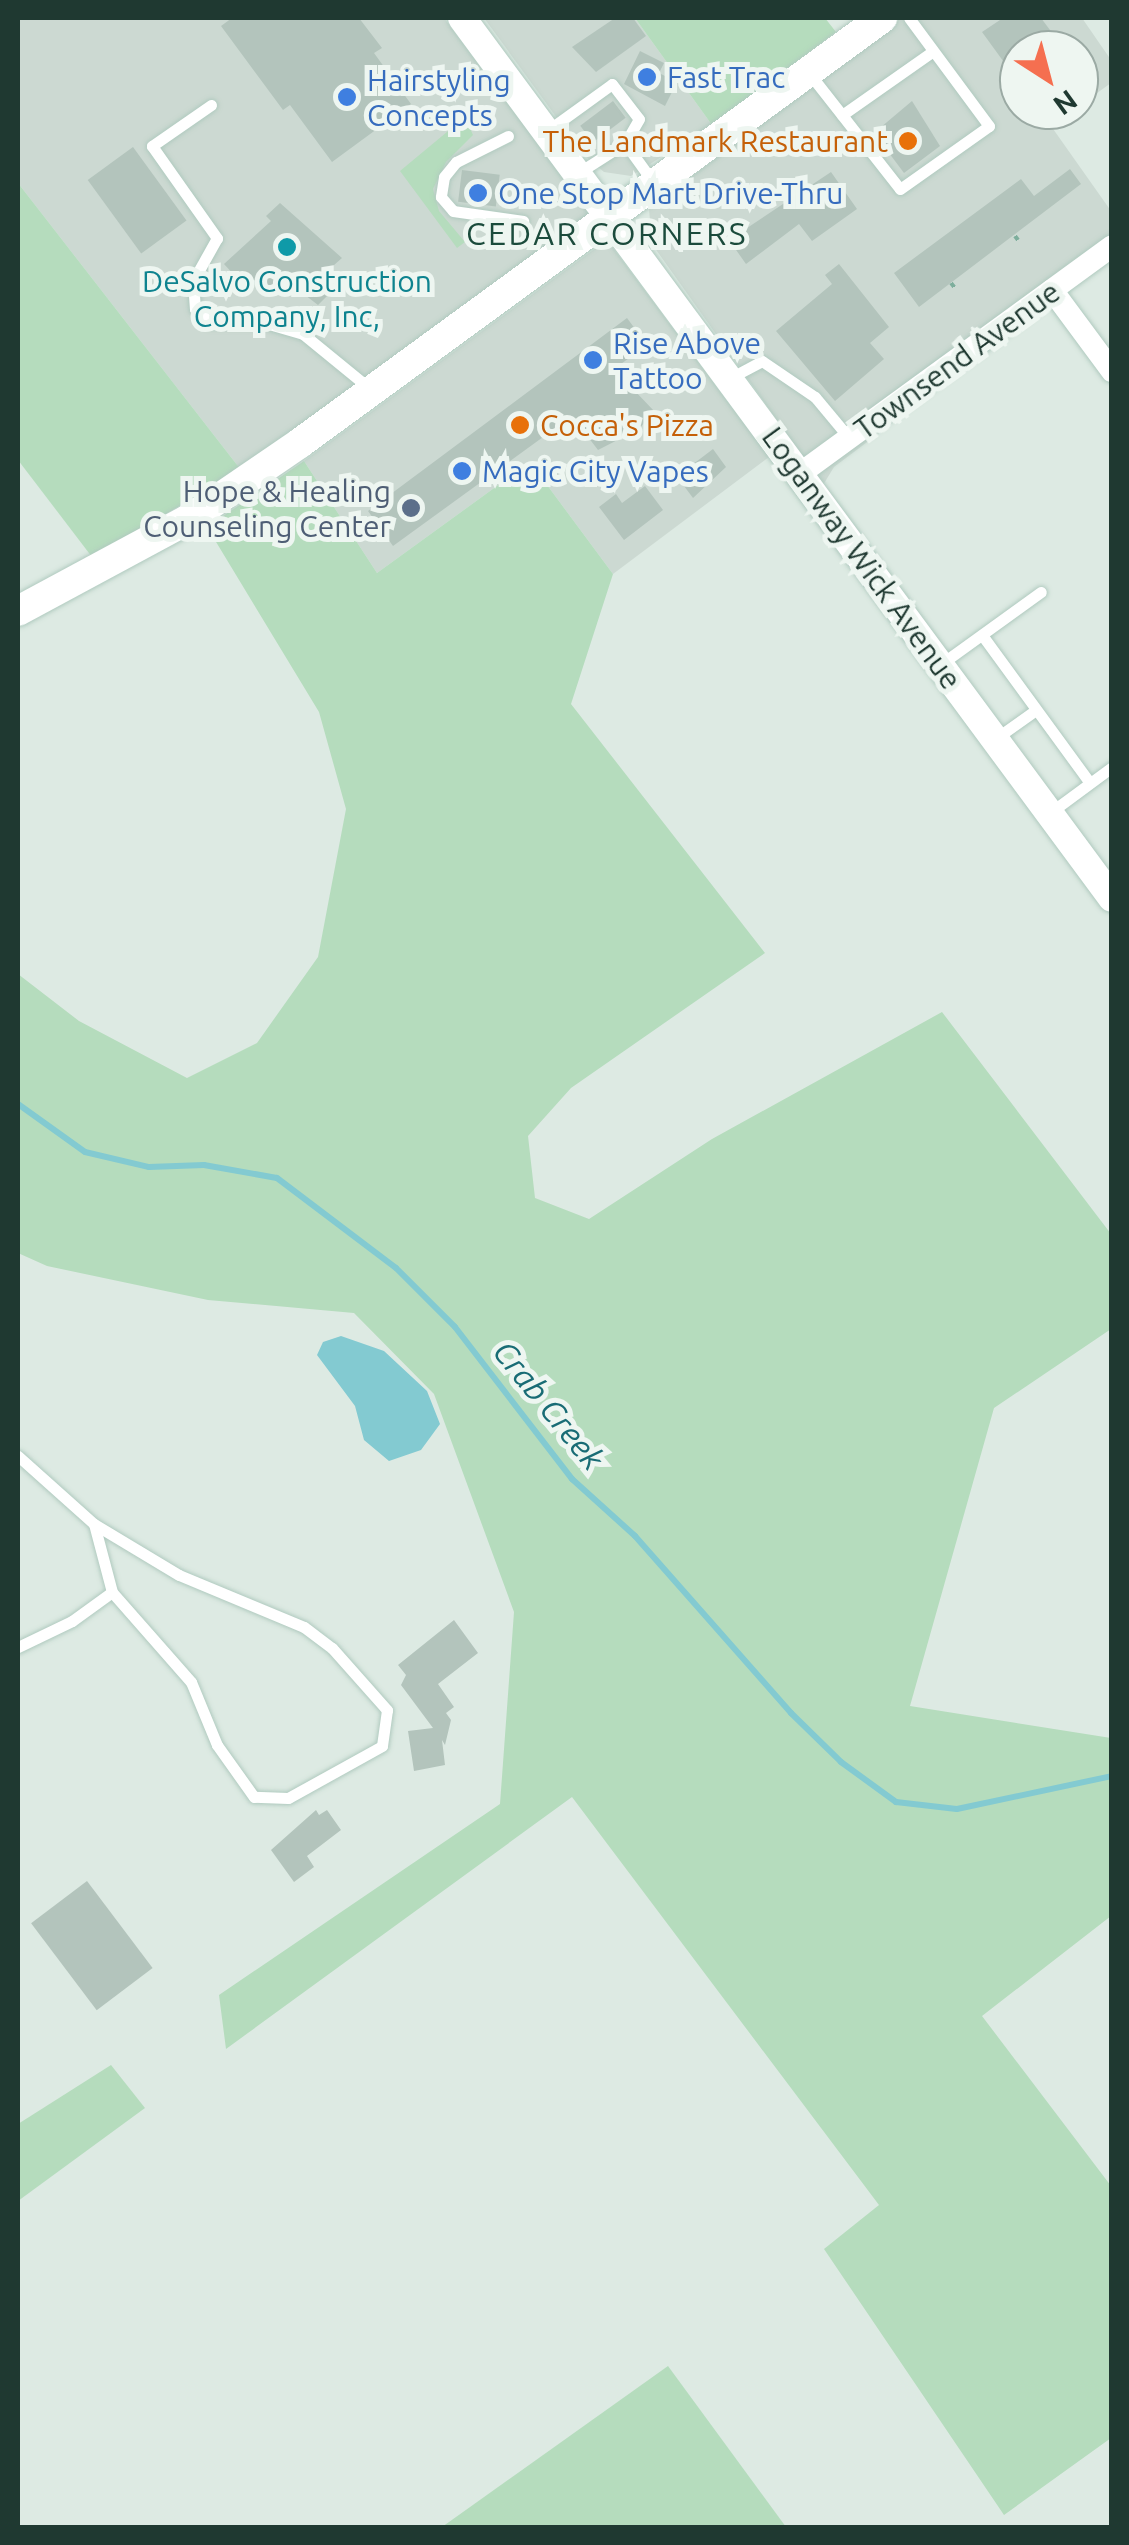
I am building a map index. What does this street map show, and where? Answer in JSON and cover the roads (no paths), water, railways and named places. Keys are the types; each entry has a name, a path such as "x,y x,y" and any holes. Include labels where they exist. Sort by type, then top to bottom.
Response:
{"main road":[{"path":"18,611 189,519 610,219 882,18"}],"street":[{"name":"Loganway Wick Avenue","path":"462,18 1112,898"},
{"name":"Townsend Avenue","path":"801,474 1112,246"},
{"path":"1052,290 1112,371"}],"lane":[{"path":"808,72 900,189 988,126 909,18"},
{"path":"842,115 933,51"},
{"path":"546,131 612,84 639,119 624,142 578,174"},
{"path":"211,105 152,146 217,238 193,281 195,309 210,322 262,322 303,334 372,391"},
{"path":"508,136 456,162 444,177 441,197 453,211 523,221"},
{"path":"624,142 655,185"},
{"path":"730,378 762,362 815,397 850,439"},
{"path":"940,664 1041,592"},
{"path":"982,635 1090,783"},
{"path":"995,739 1036,710"},
{"path":"1049,813 1112,767"},
{"path":"18,1456 94,1524 179,1575 304,1627 332,1648 387,1710 382,1746 288,1798 254,1797 216,1745 192,1682 156,1634 112,1592 94,1524"},
{"path":"18,1647 72,1621 112,1592"}],"water":[{"path":"341,1336 384,1351 427,1391 440,1424 421,1450 389,1461 364,1440 355,1406 317,1355 323,1342"}],"waterway":[{"name":"Crab Creek","path":"18,1104 85,1152 149,1167 204,1165 277,1178 396,1268 455,1327 572,1479 635,1536 791,1713 841,1762 896,1802 957,1809 1112,1776"}],"place":[{"name":"Fast Trac","path":"647,77"},
{"name":"Hairstyling Concepts","path":"347,97"},
{"name":"The Landmark Restaurant","path":"908,141"},
{"name":"One Stop Mart Drive-Thru","path":"478,193"},
{"name":"DeSalvo Construction Company, Inc,","path":"287,247"},
{"name":"Rise Above Tattoo","path":"593,360"},
{"name":"Cocca's Pizza","path":"520,425"},
{"name":"Magic City Vapes","path":"462,471"},
{"name":"Hope & Healing Counseling Center","path":"411,508"}],"district":[{"name":"CEDAR CORNERS","path":"607,233"}]}
